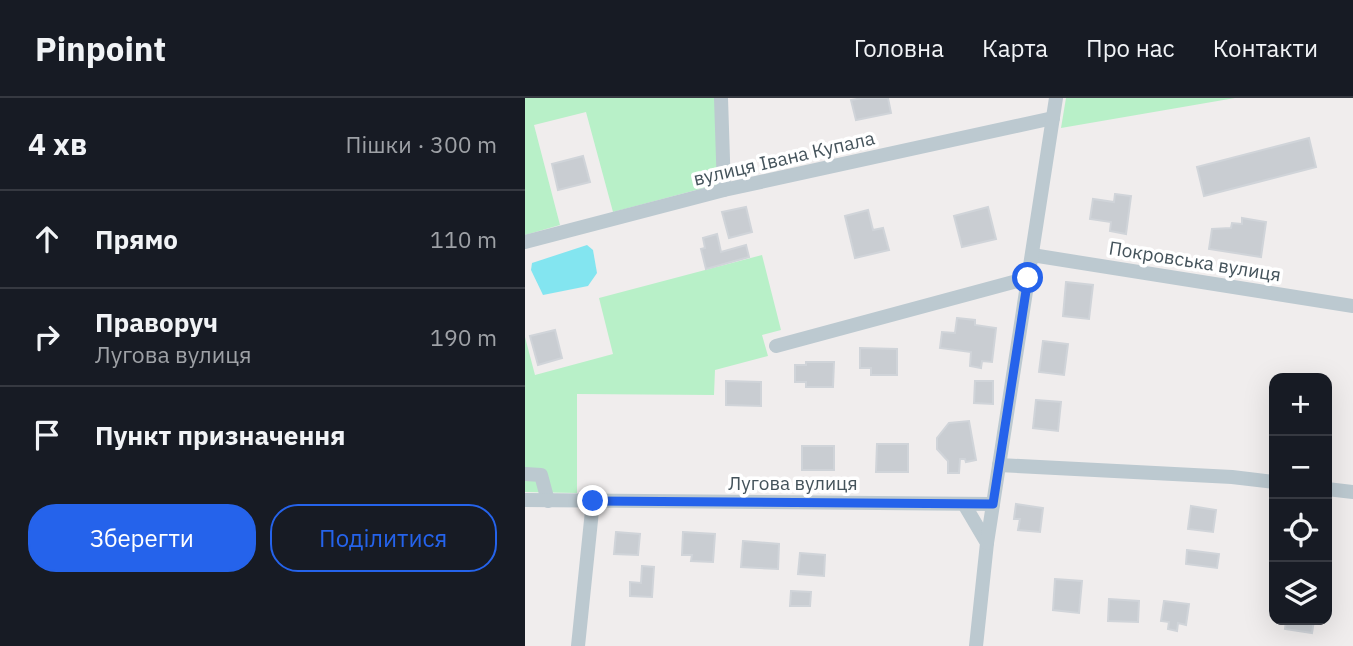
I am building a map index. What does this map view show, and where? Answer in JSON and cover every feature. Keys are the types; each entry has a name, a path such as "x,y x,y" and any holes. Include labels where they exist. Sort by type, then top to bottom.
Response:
{"street":[{"path":"721,98 724,190"},
{"path":"977,646 987,543 1056,98"},
{"name":"вулиця Івана Купала","path":"525,242 724,190 1053,118"},
{"name":"Покровська вулиця","path":"1032,254 1353,306"},
{"path":"776,346 1028,278"},
{"path":"999,465 1232,477 1269,481"},
{"path":"525,474 541,475 548,500"},
{"path":"1332,490 1353,492"},
{"name":"Лугова вулиця","path":"525,500 993,504"},
{"path":"578,646 593,501"},
{"path":"964,504 987,543"}],"green space":[{"path":"525,98 716,98 719,184 613,212 586,112 534,125 560,225 525,235"},
{"path":"1066,98 1235,98 1061,128"},
{"path":"762,255 781,330 762,335 768,356 715,370 714,395 577,394 577,493 525,492 525,337 535,375 613,354 599,298"}],"water":[{"path":"587,245 593,250 597,273 588,286 543,295 531,270 532,263"}],"building":[{"path":"888,98 891,113 856,120 851,100"},
{"path":"1309,138 1316,167 1204,196 1197,167"},
{"path":"583,156 590,182 558,190 552,164"},
{"path":"1115,194 1131,196 1126,234 1110,231 1111,222 1090,219 1093,199 1114,202"},
{"path":"746,207 752,232 729,238 722,212"},
{"path":"988,207 996,239 962,247 954,216"},
{"path":"868,210 873,230 883,228 889,250 855,258 845,216"},
{"path":"1242,218 1266,222 1261,257 1209,249 1212,229 1231,228 1232,223 1242,224"},
{"path":"717,234 721,252 746,245 749,257 706,269 701,249 705,248 703,238"},
{"path":"1066,282 1093,285 1089,319 1063,316"},
{"path":"957,318 975,320 975,325 996,328 992,362 982,361 981,368 970,366 971,352 940,348 942,332 955,333"},
{"path":"555,330 562,358 538,365 530,336"},
{"path":"1043,341 1068,344 1064,375 1039,372"},
{"path":"860,348 897,349 897,375 871,375 871,368 860,368"},
{"path":"806,362 834,362 833,387 806,387 806,382 795,382 795,365 806,365"},
{"path":"726,381 761,382 761,406 726,405"},
{"path":"975,381 993,381 993,404 974,403"},
{"path":"1036,400 1061,402 1058,431 1033,428"},
{"path":"969,421 976,460 966,462 965,459 960,459 959,473 948,473 948,461 937,449 937,438 949,423"},
{"path":"877,444 908,444 908,472 876,472"},
{"path":"802,446 834,446 834,470 802,470"},
{"path":"1016,504 1043,508 1040,532 1018,530 1020,519 1014,519"},
{"path":"1191,506 1216,510 1213,532 1188,529"},
{"path":"616,532 640,534 638,555 614,554"},
{"path":"683,532 715,534 713,562 691,561 692,555 682,555"},
{"path":"743,541 779,544 778,569 741,567"},
{"path":"1187,550 1219,554 1217,568 1186,564"},
{"path":"800,553 825,555 824,576 798,574"},
{"path":"642,566 654,567 652,597 630,596 630,582 641,583"},
{"path":"1055,579 1082,581 1079,613 1053,610"},
{"path":"791,591 811,592 810,606 790,606"},
{"path":"1109,599 1139,601 1138,622 1108,621"},
{"path":"1164,601 1189,604 1186,625 1178,623 1177,631 1168,629 1169,622 1161,621"},
{"path":"1285,625 1313,625 1312,633 1285,629"}],"route":[{"path":"593,501 993,504 1028,278"}]}
